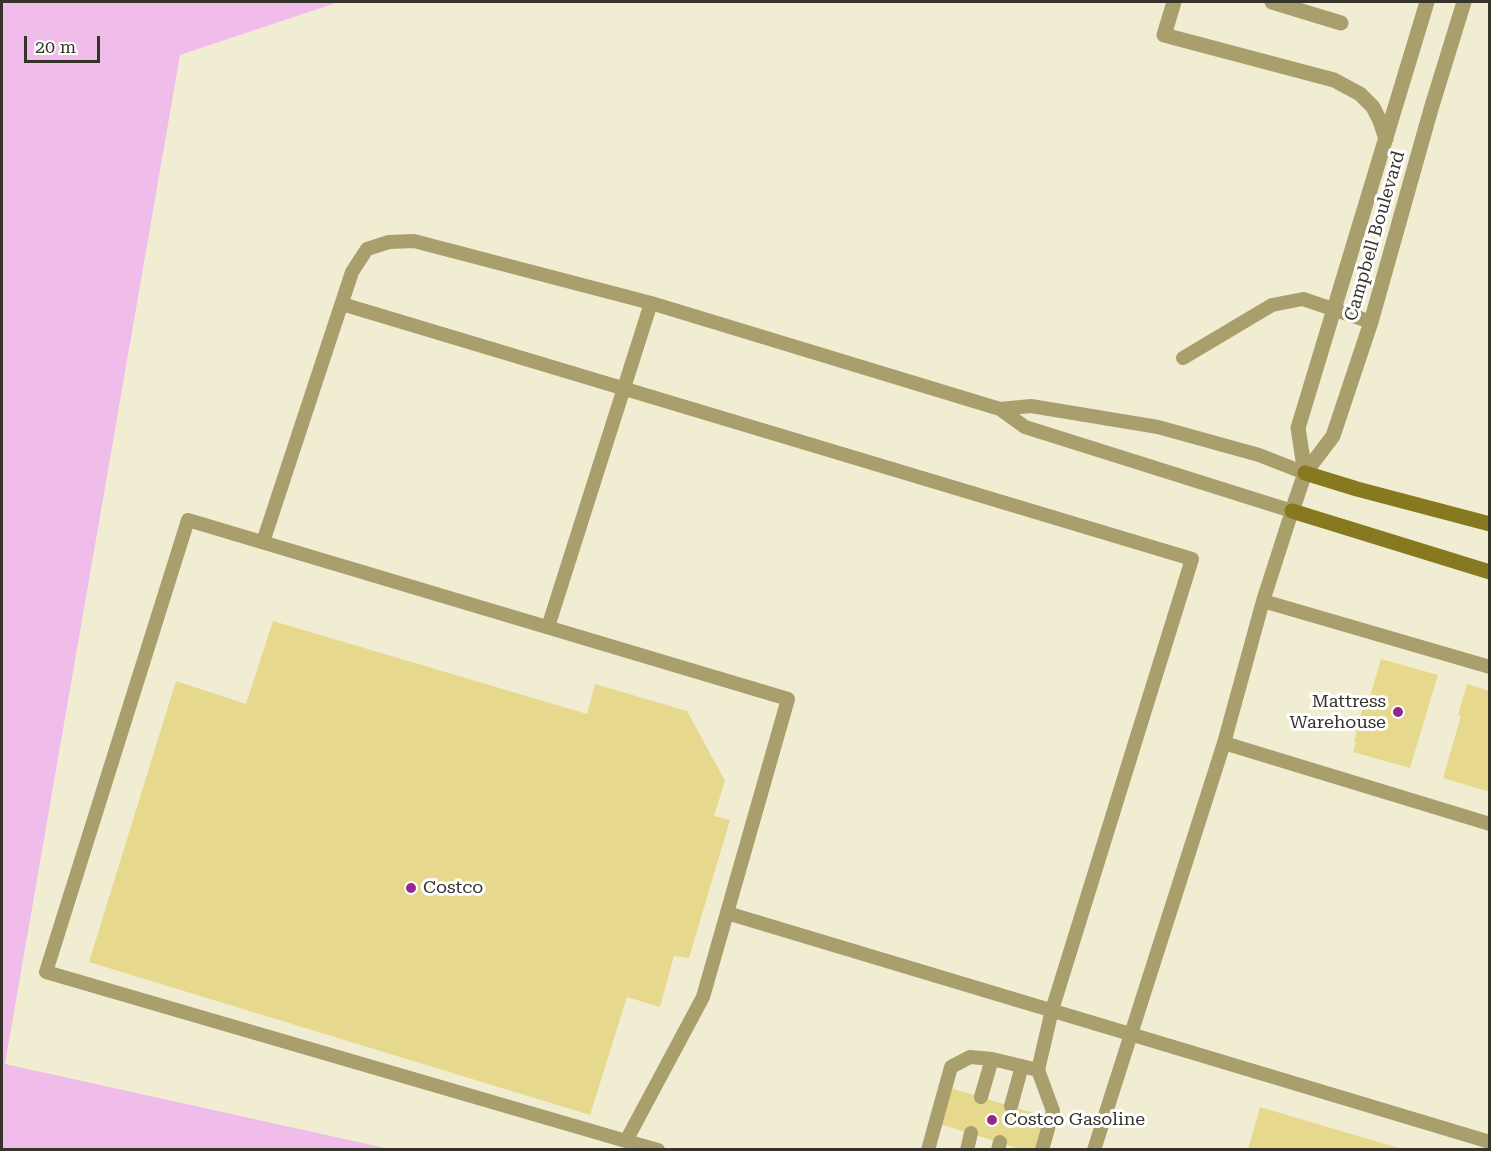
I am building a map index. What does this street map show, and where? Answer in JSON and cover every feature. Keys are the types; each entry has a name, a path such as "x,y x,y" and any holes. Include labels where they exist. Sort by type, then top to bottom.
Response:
{"street":[{"path":"1174,2 1164,35 1334,80 1360,94 1373,107 1386,139"},
{"path":"1272,2 1341,23"},
{"name":"Campbell Boulevard","path":"1305,472 1298,428 1427,2"},
{"name":"Campbell Boulevard","path":"1293,511 1305,472 1333,436 1371,322 1464,2"},
{"path":"1305,472 1357,489 1490,524"},
{"path":"1293,511 1490,572"}],"lane":[{"path":"263,542 352,272 367,249 388,242 414,241 651,303 1000,410 1025,427 1293,511 1263,601 1224,743 1094,1149"},
{"path":"1183,358 1272,305 1303,299 1371,322"},
{"path":"342,303 1192,559 1052,1010 1038,1070 1053,1111 1042,1149"},
{"path":"548,627 651,303"},
{"path":"1000,410 1031,406 1158,428 1259,455 1305,472"},
{"path":"626,1141 703,997 788,699 188,520 46,972 626,1141 658,1149"},
{"path":"1263,601 1490,667"},
{"path":"1224,743 1490,824"},
{"path":"727,913 1490,1142"},
{"path":"928,1149 951,1068 970,1057 992,1059 1038,1070"},
{"path":"981,1098 992,1059"},
{"path":"1011,1106 1022,1066"},
{"path":"967,1149 971,1133"}],"shaded area":[{"path":"2,2 339,2 180,55 5,1064 390,1149 2,1149"}],"building":[{"name":"Costco","path":"273,621 587,714 595,684 687,711 725,781 714,816 730,820 689,958 674,956 660,1007 627,997 590,1115 89,962 176,681 246,704"},
{"path":"1381,659 1438,675 1410,768 1353,752 1366,696 1370,697"},
{"path":"1467,684 1490,691 1490,792 1443,778 1461,716 1458,715"},
{"name":"Costco Gasoline","path":"947,1087 1047,1117 1036,1150 1023,1150 937,1123"},
{"path":"1260,1107 1402,1149 1402,1150 1248,1150"}],"place":[{"name":"Mattress Warehouse","path":"1398,712"},
{"name":"Costco","path":"411,888"},
{"name":"Costco Gasoline","path":"992,1120"}]}
